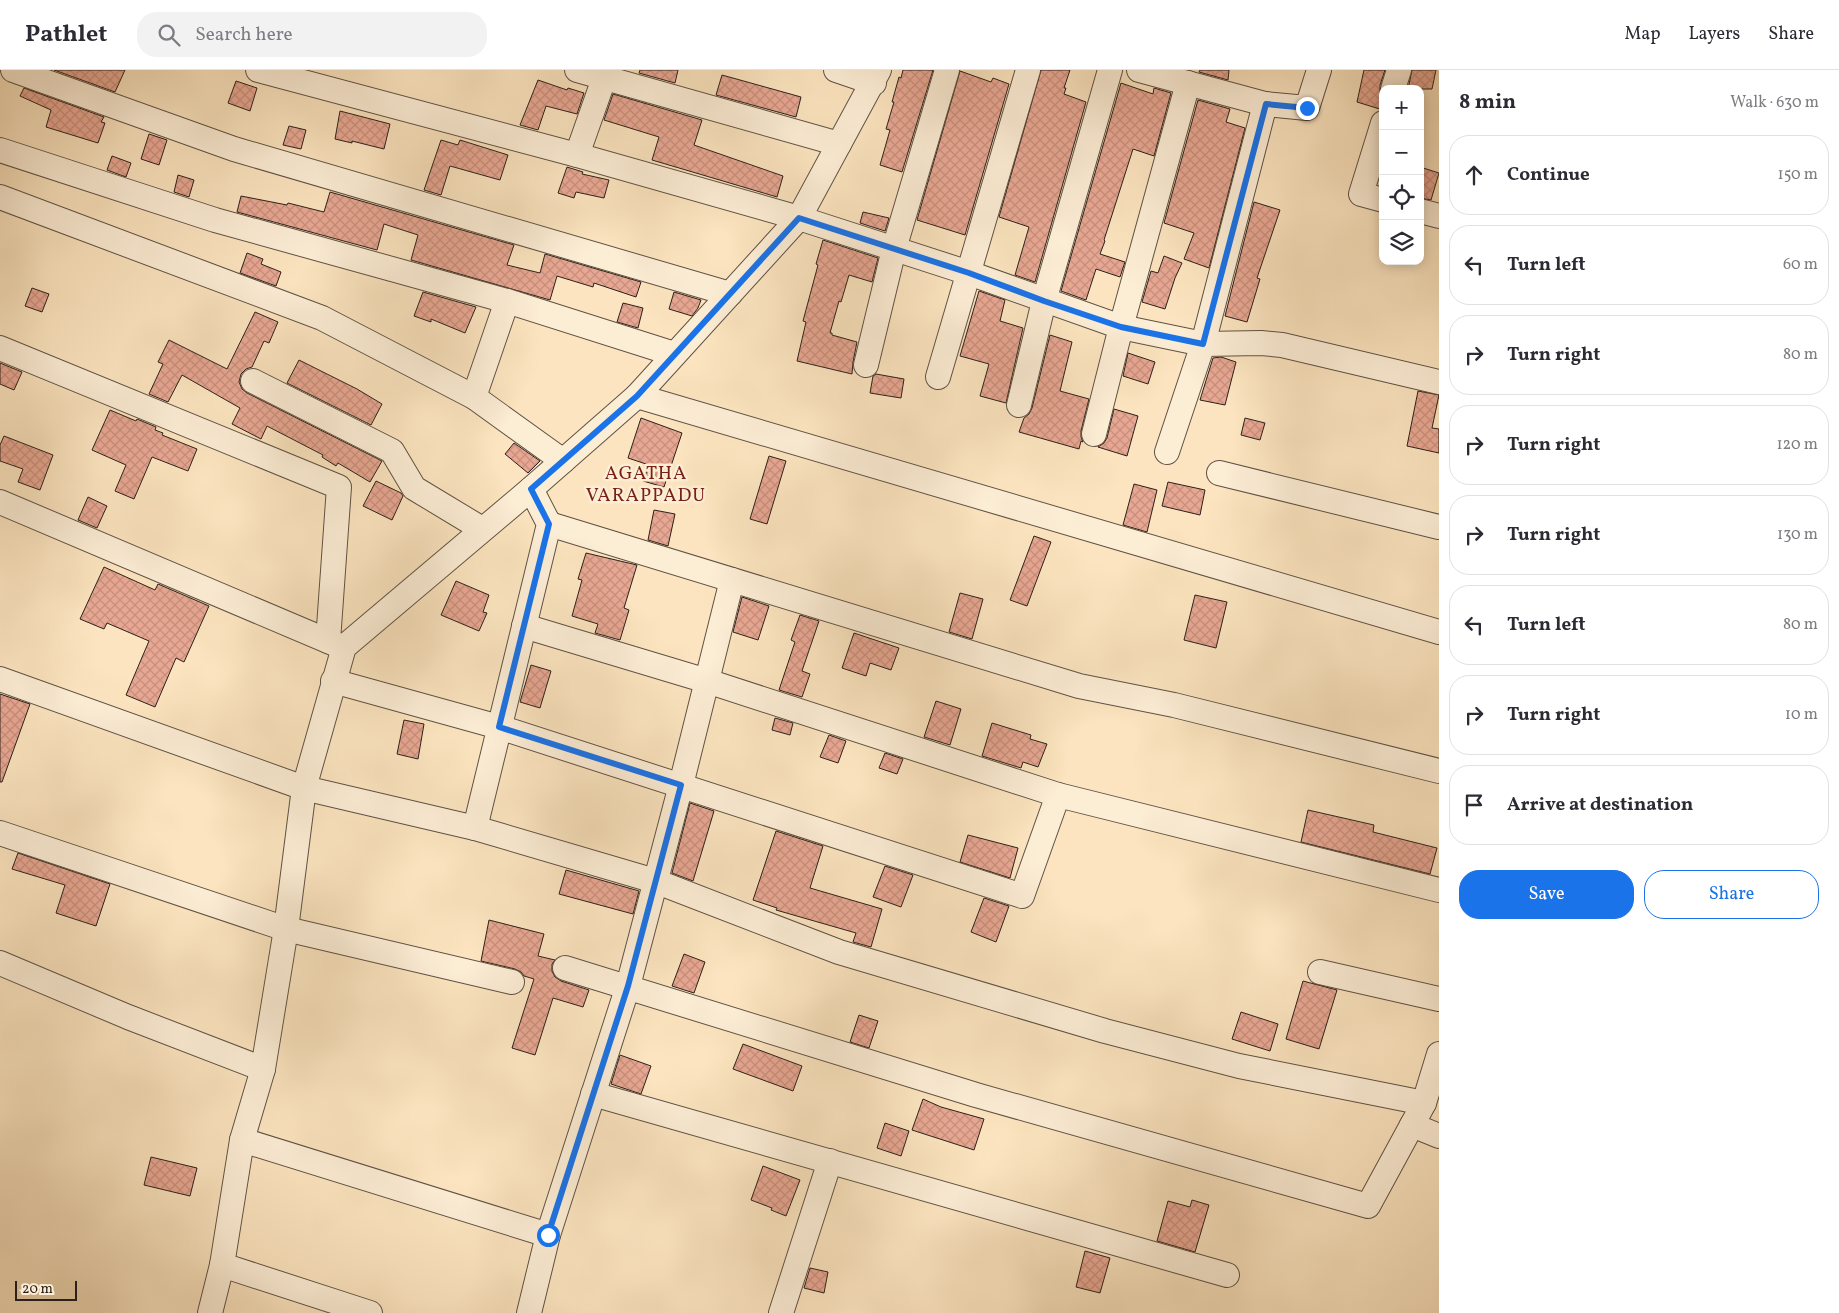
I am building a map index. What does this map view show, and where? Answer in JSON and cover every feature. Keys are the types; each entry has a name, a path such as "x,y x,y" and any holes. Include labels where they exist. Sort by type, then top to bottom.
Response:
{"street":[{"path":"13,70 234,149 730,294"},
{"path":"258,70 577,155 799,218 969,273 1121,327 1203,344 1261,342 1282,345 1439,382"},
{"path":"577,70 606,74 840,144"},
{"path":"336,644 531,489 637,396 799,218 876,76 836,70"},
{"path":"866,365 894,249 947,70"},
{"path":"938,377 1028,70"},
{"path":"1020,405 1044,301 1110,70"},
{"path":"1139,70 1266,104 1307,108 1319,70"},
{"path":"1395,85 1399,70"},
{"path":"577,155 606,74"},
{"path":"1094,434 1121,327 1188,83"},
{"path":"1167,452 1203,344 1266,104"},
{"path":"1379,199 1361,194 1381,130"},
{"path":"0,150 215,220 507,302 674,354"},
{"path":"0,197 322,318 474,396 563,461"},
{"path":"1424,212 1439,216"},
{"path":"474,396 507,302"},
{"path":"0,348 339,487 336,644 333,681 304,788 286,929 264,1069 242,1140 222,1265 210,1313"},
{"path":"253,381 392,451 414,488 482,529"},
{"path":"637,396 1439,632"},
{"path":"1219,473 1439,527"},
{"path":"474,828 549,524 531,489"},
{"path":"0,502 336,644"},
{"path":"549,524 1079,686 1174,705 1439,771"},
{"path":"529,1313 548,1235 628,986 732,580"},
{"path":"524,626 707,681 1058,795 1439,890"},
{"path":"0,680 304,788 474,828 655,881 840,952 1105,1031 1239,1066 1424,1103"},
{"path":"333,681 499,727 1022,896 1058,795"},
{"path":"0,833 286,929 512,982"},
{"path":"0,963 128,1017 264,1069"},
{"path":"565,968 976,1095 1368,1206 1424,1103 1439,1054"},
{"path":"1320,972 1439,999"},
{"path":"593,1094 1227,1275"},
{"path":"1412,1125 1439,1136"},
{"path":"242,1140 548,1235"},
{"path":"781,1313 830,1161"},
{"path":"222,1265 370,1313"}],"building":[{"path":"54,70 125,70 115,92"},
{"path":"640,70 678,70 675,83 639,73"},
{"path":"903,70 933,70 902,172 880,165 890,130 886,129 894,102 892,102 899,77 901,78"},
{"path":"1041,70 1070,70 1064,94 1086,102 1035,282 1015,275 1029,227 999,217"},
{"path":"1200,70 1229,70 1228,80 1199,72"},
{"path":"1364,70 1385,70 1379,85 1379,109 1357,102"},
{"path":"1412,70 1436,70 1432,89 1424,89 1424,85 1409,85"},
{"path":"960,71 991,82 993,78 1009,84 965,235 917,220"},
{"path":"722,75 801,97 796,117 716,95"},
{"path":"538,80 567,90 568,88 584,93 577,114 546,106 538,130 520,125"},
{"path":"236,81 257,88 250,111 228,103"},
{"path":"1121,83 1153,94 1154,88 1171,93 1154,156 1133,149 1100,254 1125,262 1120,277 1096,269 1086,300 1061,291"},
{"path":"24,88 104,117 101,122 105,123 98,143 46,127 51,110 20,96"},
{"path":"613,94 702,120 694,145 783,176 777,197 652,160 659,137 604,120"},
{"path":"1198,100 1230,109 1226,122 1245,128 1209,268 1184,259 1194,233 1164,223"},
{"path":"340,111 390,124 384,149 335,139"},
{"path":"289,126 306,130 301,149 283,145"},
{"path":"149,134 167,140 159,165 141,159"},
{"path":"441,140 458,145 460,140 508,155 500,180 450,166 441,195 424,190"},
{"path":"112,156 131,163 126,177 107,170"},
{"path":"567,167 583,172 582,174 609,180 604,198 576,192 574,198 558,193"},
{"path":"1424,168 1439,173 1431,200 1424,199"},
{"path":"178,175 194,180 189,197 174,192"},
{"path":"330,192 514,245 507,265 540,273 545,254 641,282 636,297 594,283 593,287 557,276 550,300 411,260 418,235 384,224 377,250 237,212 241,196 287,205 288,203 324,212"},
{"path":"1254,202 1280,210 1257,278 1260,279 1247,322 1225,316"},
{"path":"863,212 889,218 885,231 860,223"},
{"path":"823,240 878,258 872,282 849,275 830,333 857,342 852,374 797,361 806,322 803,321"},
{"path":"247,253 263,259 261,264 281,272 276,286 240,273"},
{"path":"1164,256 1182,263 1165,309 1142,302 1151,271 1158,273"},
{"path":"32,288 49,294 42,312 25,306"},
{"path":"979,291 1005,300 1000,321 1023,328 1006,403 980,396 989,364 960,356"},
{"path":"423,292 476,307 465,333 431,319 431,322 414,316"},
{"path":"674,292 701,300 692,316 669,309"},
{"path":"623,303 643,308 638,328 617,322"},
{"path":"255,312 278,322 269,343 264,341 252,367 246,369 241,374 239,382 242,389 382,461 370,482 338,463 336,466 322,457 323,455 267,426 261,439 232,424 240,408 182,375 168,402 149,394 163,364 158,362 169,340 227,369"},
{"path":"1050,335 1072,342 1060,391 1089,399 1081,431 1083,442 1081,441 1079,449 1019,432 1024,418 1032,408"},
{"path":"1128,353 1155,362 1148,384 1123,376"},
{"path":"1221,357 1236,362 1225,405 1200,400 1213,358"},
{"path":"299,360 357,389 382,404 371,425 287,383"},
{"path":"0,363 22,372 14,390 0,384"},
{"path":"876,374 904,379 901,398 870,393 873,376"},
{"path":"1418,391 1439,395 1432,428 1439,429 1439,453 1407,446"},
{"path":"1114,409 1138,416 1127,456 1098,447 1107,438"},
{"path":"110,410 156,427 155,430 163,433 162,435 197,449 188,471 152,457 134,499 115,491 126,465 92,450"},
{"path":"641,418 682,433 664,487 643,481 649,465 628,458"},
{"path":"1245,418 1265,423 1260,440 1241,435"},
{"path":"4,436 53,455 40,490 18,482 23,469 0,461 0,445"},
{"path":"514,443 540,461 528,473 505,454"},
{"path":"769,456 786,461 767,524 750,519"},
{"path":"376,481 401,493 403,496 392,520 363,506"},
{"path":"1168,482 1205,490 1200,515 1162,506"},
{"path":"1134,484 1157,490 1147,532 1123,525"},
{"path":"88,497 107,506 97,528 78,520"},
{"path":"654,510 675,514 668,546 648,540"},
{"path":"1034,536 1051,542 1027,606 1010,600"},
{"path":"586,553 637,565 624,608 629,610 620,640 595,633 598,624 572,616 582,580 578,579"},
{"path":"104,567 155,590 158,584 209,606 184,662 176,658 155,707 126,695 149,641 107,623 104,629 80,619"},
{"path":"456,581 489,595 483,612 487,613 479,631 441,615"},
{"path":"960,593 983,599 972,639 949,632"},
{"path":"1195,595 1227,602 1216,648 1184,640"},
{"path":"742,597 769,606 758,640 733,632"},
{"path":"800,615 819,621 802,671 810,674 802,697 779,690 795,642 791,640"},
{"path":"854,633 899,648 891,670 870,663 866,676 842,668"},
{"path":"531,665 551,671 540,708 520,702"},
{"path":"0,694 30,704 2,782 0,782"},
{"path":"936,701 961,709 950,745 924,737"},
{"path":"775,718 793,723 790,735 772,730"},
{"path":"404,720 424,724 418,759 397,754"},
{"path":"992,723 1031,735 1030,739 1047,744 1038,767 1023,762 1021,768 982,756"},
{"path":"829,735 846,741 838,763 820,757"},
{"path":"885,753 903,759 897,774 879,768"},
{"path":"690,803 714,811 693,881 672,873"},
{"path":"1308,810 1374,825 1373,832 1437,848 1430,874 1301,842"},
{"path":"776,831 823,846 810,888 882,909 871,947 853,942 856,933 776,910 777,908 753,900"},
{"path":"968,835 1018,848 1010,878 960,862"},
{"path":"18,853 110,884 96,926 56,913 65,885 12,869"},
{"path":"885,866 913,875 901,907 873,897"},
{"path":"566,870 639,891 633,914 559,894"},
{"path":"984,898 1009,906 996,942 971,932"},
{"path":"489,920 544,934 538,956 555,960 552,964 552,971 555,977 561,981 589,990 583,1007 553,998 535,1055 512,1048 534,979 524,976 515,969 481,961"},
{"path":"684,954 705,962 694,993 672,986"},
{"path":"1303,981 1337,990 1319,1049 1286,1039"},
{"path":"1241,1012 1278,1024 1270,1051 1232,1039"},
{"path":"859,1015 878,1021 869,1048 850,1042"},
{"path":"743,1044 802,1066 793,1091 733,1069"},
{"path":"620,1055 651,1066 641,1094 611,1084"},
{"path":"923,1099 941,1107 984,1119 974,1150 912,1130"},
{"path":"885,1123 909,1131 901,1156 877,1148"},
{"path":"151,1157 197,1168 190,1196 144,1185"},
{"path":"763,1166 800,1180 786,1216 751,1200"},
{"path":"1192,1200 1209,1205 1195,1252 1157,1241 1168,1201 1190,1207"},
{"path":"1085,1251 1110,1258 1100,1293 1076,1287"},
{"path":"810,1268 828,1272 824,1293 804,1288"}],"district":[{"name":"AGATHA VARAPPADU","path":"646,485"}],"route":[{"path":"548,1235 628,986 681,785 499,727 549,524 531,489 637,396 799,218 969,273 1121,327 1203,344 1266,104 1307,108"}]}
